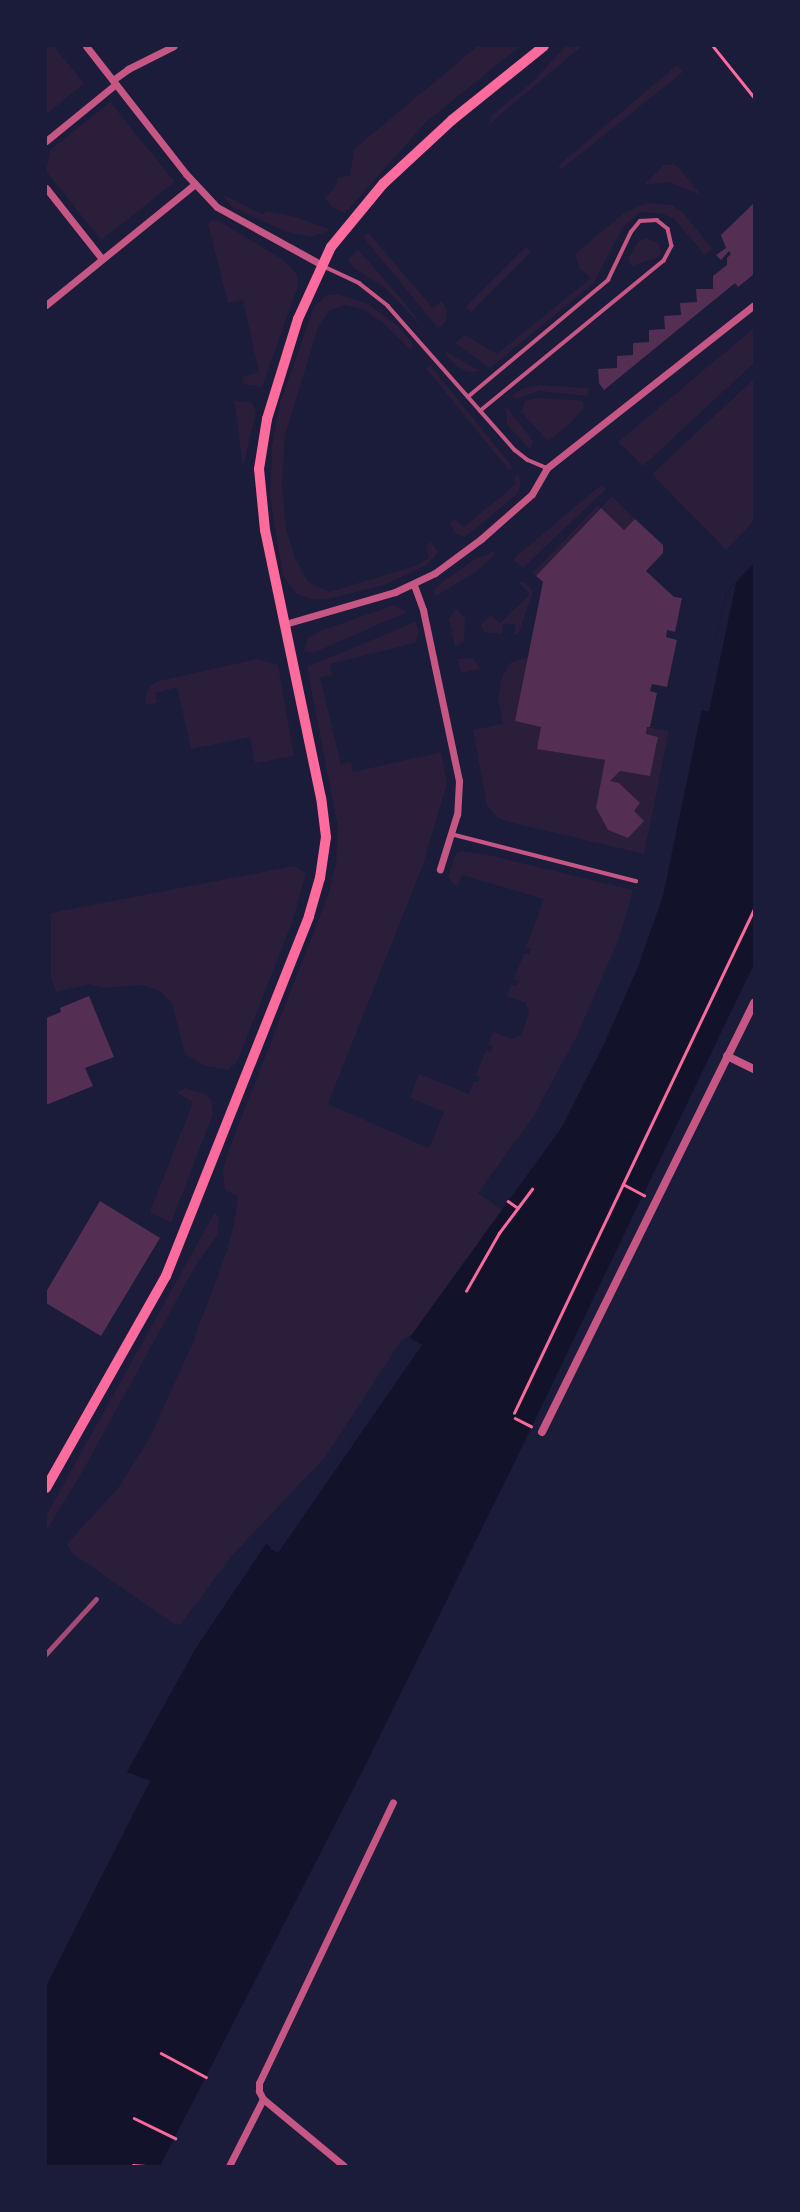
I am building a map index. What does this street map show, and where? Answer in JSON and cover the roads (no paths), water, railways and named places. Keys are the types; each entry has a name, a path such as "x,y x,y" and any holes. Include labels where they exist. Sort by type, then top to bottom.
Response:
{"main road":[{"path":"46,1488 166,1276 309,916 320,878 326,837 324,818 265,530 259,469 267,419 280,371 321,265 345,229 383,184 452,120 544,46"}],"street":[{"path":"86,46 195,184 231,216 321,265"},
{"path":"46,141 128,69 174,46"},
{"path":"46,305 195,184"},
{"path":"46,188 102,259"},
{"path":"285,624 414,584 461,555 532,494 547,468 754,305"},
{"path":"414,584 423,610 458,771 457,814 440,869"},
{"path":"542,1432 754,1003"},
{"path":"727,1056 754,1069"},
{"path":"344,2166 263,2099 259,2084 393,1802"},
{"path":"229,2166 263,2099"}],"lane":[{"path":"469,396 608,280 631,232 640,222 657,220 668,229 672,246 664,261 481,411"},
{"path":"321,265 359,284 388,306 515,450 527,460 547,468"},
{"path":"452,834 636,881"}],"railway":[{"path":"46,1654 96,1599"}]}
